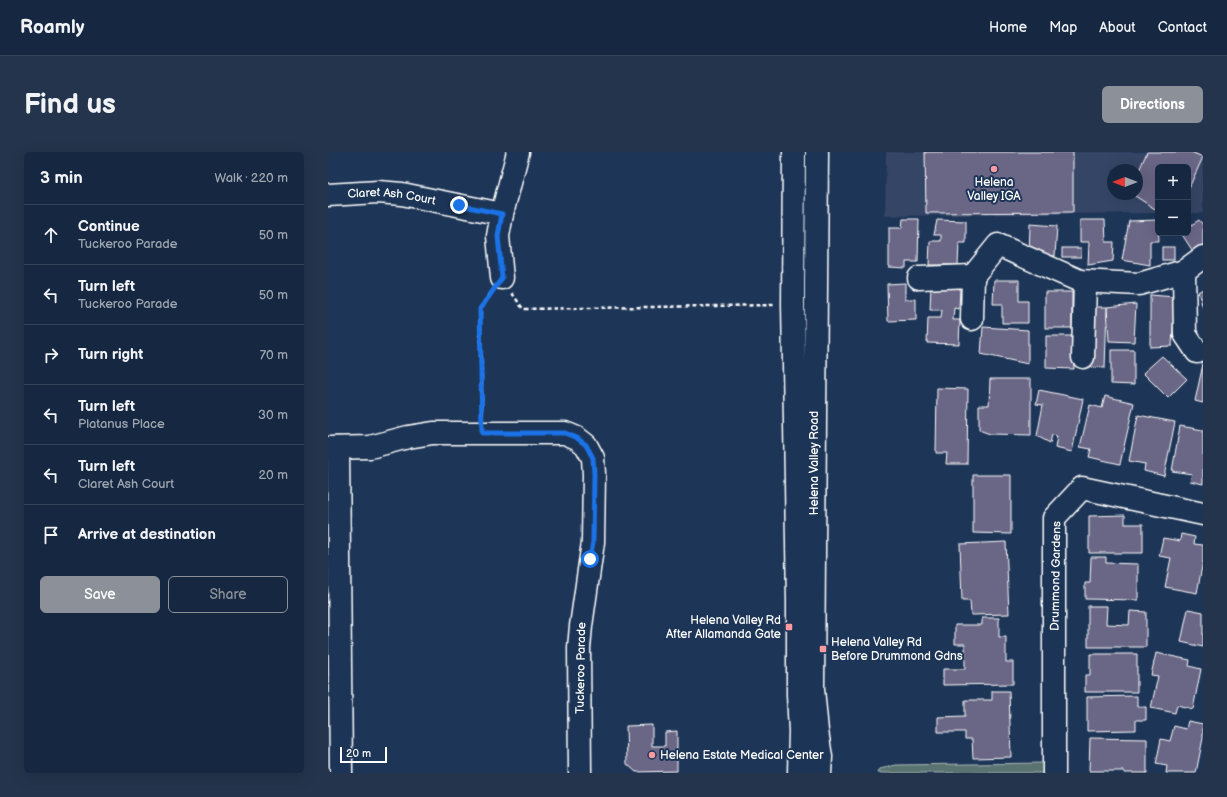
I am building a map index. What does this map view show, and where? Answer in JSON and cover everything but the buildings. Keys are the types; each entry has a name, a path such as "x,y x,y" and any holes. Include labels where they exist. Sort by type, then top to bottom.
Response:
{"street":[{"path":"502,278 498,236 502,214 518,152"},
{"name":"Helena Valley Road","path":"794,152 793,304 798,695 800,731 799,773"},
{"name":"Helena Valley Road","path":"817,152 813,689 821,756 820,773"},
{"name":"Claret Ash Court","path":"328,195 378,192 402,194 502,214"},
{"path":"972,319 973,276 998,246 1085,282 1139,284 1184,271 1203,257"},
{"path":"1184,271 1185,334 1197,352"},
{"path":"919,278 973,276"},
{"path":"1084,357 1085,282"},
{"name":"Tuckeroo Parade","path":"333,448 370,447 408,437 433,433 565,433 577,438 586,445 593,458 593,542 579,648 580,773"},
{"path":"333,448 341,773"},
{"name":"Drummond Gardens","path":"1054,773 1054,518 1082,488 1203,514"}],"path":[{"path":"482,433 480,309 502,278 523,309 793,304"}],"shaded area":[{"path":"886,152 1203,152 1203,213 1191,213 1191,164 1155,164 1155,213 885,216"}],"green space":[{"path":"1045,763 1045,773 878,773 880,769 896,765"}],"place":[{"name":"Helena Valley IGA","path":"994,169"},
{"name":"Helena Valley Rd After Allamanda Gate","path":"789,627"},
{"name":"Helena Valley Rd Before Drummond Gdns","path":"823,649"},
{"name":"Helena Estate Medical Center","path":"652,755"}],"route":[{"path":"459,205 502,214 498,236 502,278 480,309 482,433 565,433 577,438 586,445 593,458 594,474 593,542 590,559"}]}
